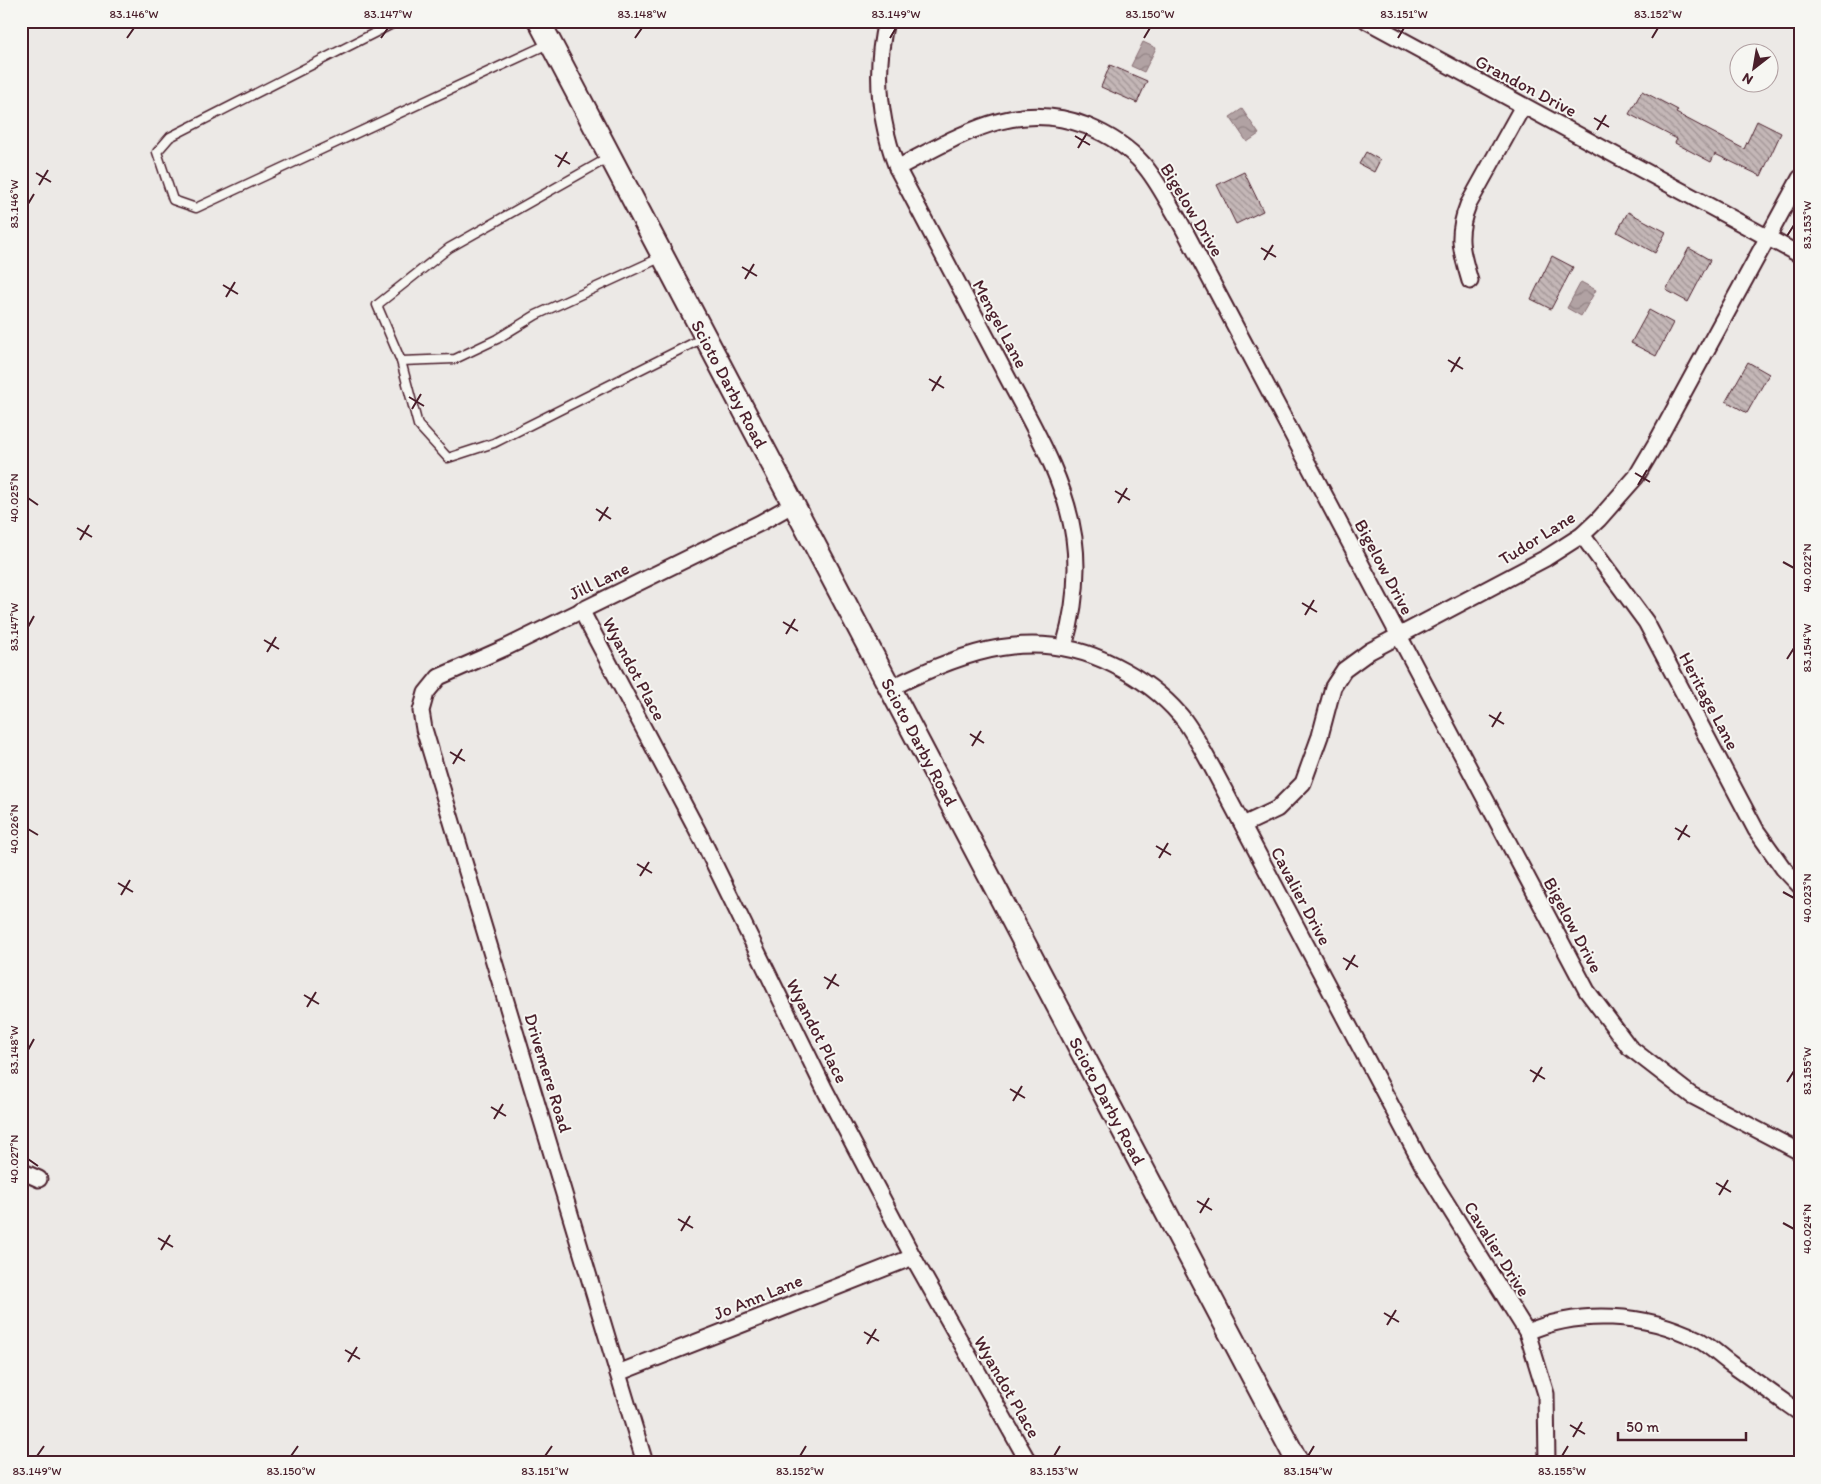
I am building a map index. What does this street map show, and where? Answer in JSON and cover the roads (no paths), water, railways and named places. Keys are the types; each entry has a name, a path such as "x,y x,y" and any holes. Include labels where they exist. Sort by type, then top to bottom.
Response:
{"main road":[{"name":"Scioto Darby Road","path":"539,21 792,505 891,688 1298,1463"}],"street":[{"name":"Mengel Lane","path":"886,21 879,60 879,98 886,140 897,168 1039,438 1067,504 1074,539 1076,569 1074,598 1064,647"},
{"name":"Grandon Drive","path":"1367,21 1800,255"},
{"path":"1470,281 1462,255 1461,222 1522,106"},
{"name":"Bigelow Drive","path":"897,168 971,130 1026,115 1051,116 1099,131 1124,145 1144,165 1180,222 1587,991 1629,1047 1690,1095 1800,1152"},
{"name":"Tudor Lane","path":"1243,825 1277,809 1303,783 1320,736 1333,687 1344,670 1370,651 1400,637 1546,558 1582,535 1599,519 1636,476 1800,178"},
{"name":"Jill Lane","path":"426,693 439,677 507,647 760,523 792,505"},
{"name":"Heritage Lane","path":"1582,535 1646,622 1756,830 1783,868 1800,886"},
{"name":"Wyandot Place","path":"581,610 703,842 821,1081 913,1256 1029,1463"},
{"name":"Cavalier Drive","path":"891,688 927,670 1004,646 1030,644 1064,647 1101,658 1132,674 1163,698 1181,716 1212,767 1422,1164 1527,1332 1546,1394 1547,1463"},
{"name":"Drivemere Road","path":"426,693 421,711 424,729 645,1463"},
{"path":"21,1171 39,1179"},
{"name":"Jo Ann Lane","path":"618,1373 913,1256"},
{"path":"1527,1332 1547,1323 1583,1317 1620,1317 1660,1324 1698,1339 1800,1413"}],"lane":[{"path":"398,21 170,137 157,152 173,200 196,208 550,43"},
{"path":"610,157 449,248 377,305 401,361 418,425 448,458 494,443 704,337"},
{"path":"401,361 455,359 497,338 536,315 662,257"}],"water":[{"path":"1143,42 1156,48 1144,72 1131,66"},
{"path":"1242,109 1259,134 1247,142 1230,117"},
{"path":"1581,282 1596,290 1581,316 1567,308"}]}
